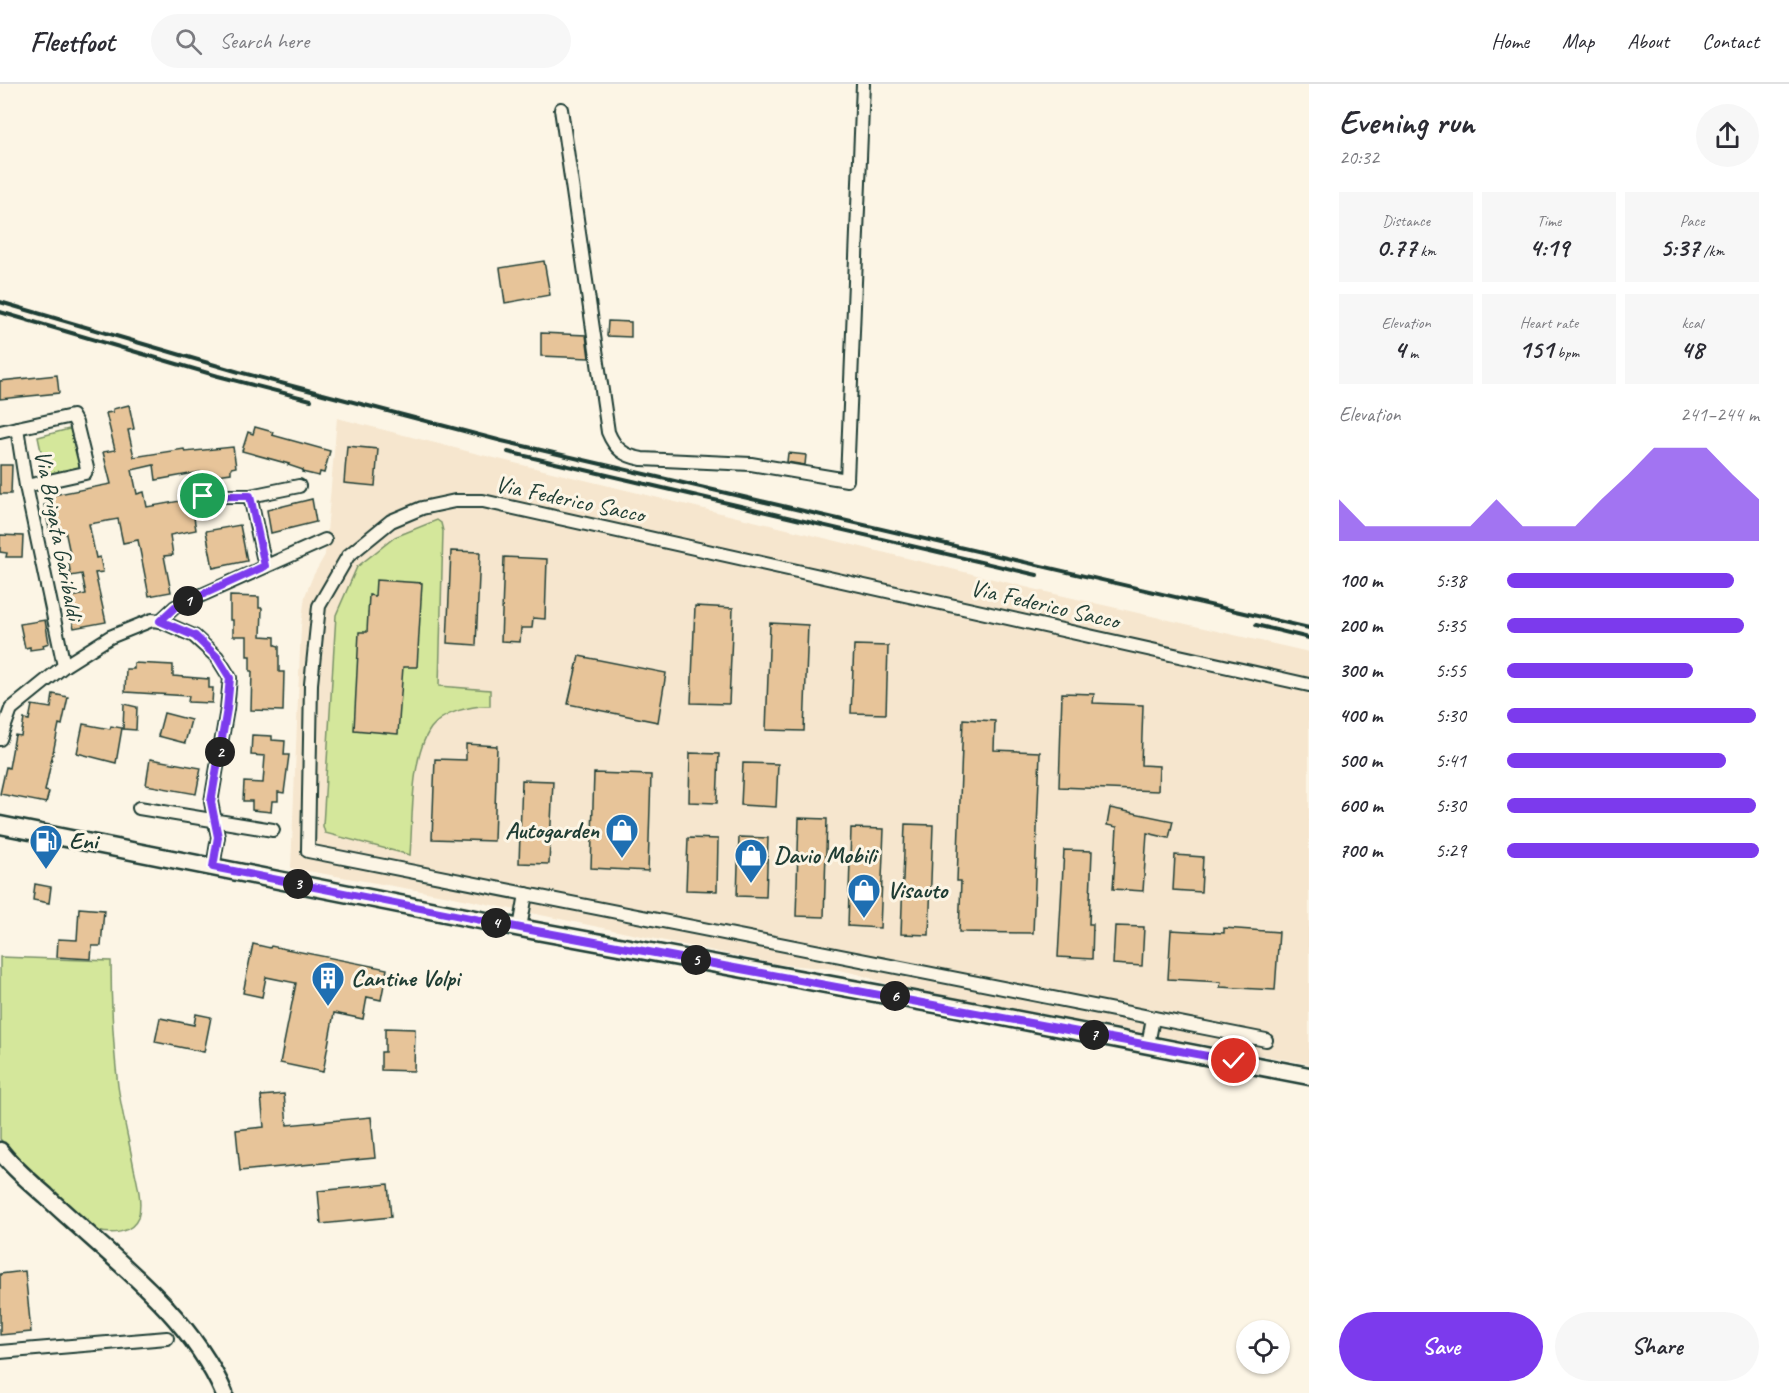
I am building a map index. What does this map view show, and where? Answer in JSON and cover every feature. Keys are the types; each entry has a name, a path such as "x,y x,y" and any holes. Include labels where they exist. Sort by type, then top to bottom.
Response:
{"main road":[{"path":"0,825 520,928 937,1004 1309,1076"},
{"path":"0,1151 90,1238 160,1301 193,1342 224,1393"}],"street":[{"path":"561,108 608,432 616,448 624,454 642,459 751,464 848,480 863,84"},
{"path":"16,428 72,416 76,423 87,468 85,473 26,486"},
{"name":"Via Brigata Garibaldi","path":"0,432 16,428 64,666"},
{"path":"203,496 250,496 299,486"},
{"path":"250,496 265,566"},
{"name":"Via Federico Sacco","path":"1266,1040 309,851 311,684 319,606 348,556 391,521 422,508 455,501 483,501 1309,685"},
{"path":"160,621 175,607 325,540"},
{"path":"0,740 11,710 64,666 110,638 143,622 160,621 195,636 217,657 230,678 211,802 218,837 213,867"},
{"path":"139,808 273,830"},
{"path":"520,928 526,894"},
{"path":"1148,1046 1153,1018"},
{"path":"0,1352 167,1338"}],"shaded area":[{"path":"337,418 1042,591 1309,652 1309,1064 897,987 834,969 776,964 449,896 291,868 301,626 305,596 325,555"}],"green space":[{"path":"73,428 83,467 46,475 38,437"},
{"path":"437,520 441,523 443,531 439,686 490,690 490,706 467,708 450,714 436,722 424,741 416,772 410,855 325,833 323,826 336,615 357,567 395,537"},
{"path":"0,957 111,961 118,1086 140,1199 138,1218 126,1230 115,1233 98,1231 39,1179 0,1139"}],"building":[{"path":"544,261 550,295 505,303 500,268"},
{"path":"608,321 631,322 631,337 607,336"},
{"path":"541,333 586,335 589,358 541,356"},
{"path":"57,375 59,393 0,399 0,381"},
{"path":"129,405 134,429 128,430 134,457 184,449 185,452 233,447 236,467 231,468 231,473 201,475 200,472 156,480 154,465 132,470 137,494 144,492 147,507 191,499 196,530 170,535 173,555 164,556 171,592 149,596 138,540 123,543 118,519 89,524 96,558 100,557 103,572 95,573 106,622 74,628 67,598 86,594 82,574 71,576 68,558 71,558 65,530 50,533 44,505 50,504 48,496 111,484 103,452 115,450 106,413"},
{"path":"255,427 273,432 272,435 330,451 324,473 320,472 319,476 302,472 303,470 289,464 242,451 248,432 253,434"},
{"path":"347,446 378,449 375,486 344,483"},
{"path":"788,453 806,455 805,465 787,462"},
{"path":"0,465 12,465 11,494 0,494"},
{"path":"312,499 316,522 271,533 267,510"},
{"path":"240,525 247,561 213,568 206,531"},
{"path":"0,535 23,536 22,557 6,557 7,553 0,552"},
{"path":"451,551 480,552 476,645 447,643"},
{"path":"504,557 547,559 545,619 533,618 532,628 521,628 520,642 501,641"},
{"path":"376,580 422,583 417,667 403,667 398,734 354,730 359,632 367,632 369,595 375,596"},
{"path":"230,596 259,597 259,608 262,608 261,636 275,637 275,645 279,646 279,672 284,672 283,711 251,710 252,671 250,671 250,656 247,656 247,636 233,636"},
{"path":"695,606 733,608 729,704 691,703"},
{"path":"45,620 49,643 43,645 44,648 30,650 30,647 25,648 20,624"},
{"path":"770,623 808,625 804,731 766,730"},
{"path":"854,645 888,646 886,714 851,713"},
{"path":"579,656 666,673 658,722 568,704"},
{"path":"134,663 173,665 173,676 209,679 209,688 213,688 212,703 188,702 189,696 125,692 126,669 134,669"},
{"path":"1062,693 1094,694 1093,703 1143,705 1141,765 1159,766 1158,791 1059,787"},
{"path":"53,694 68,697 62,725 59,724 45,791 49,792 46,803 0,794 6,767 9,768 15,735 21,736 24,719 29,720 32,705 51,708"},
{"path":"124,704 137,707 136,730 123,729"},
{"path":"164,713 191,720 185,743 158,736"},
{"path":"963,719 995,721 994,750 1040,752 1033,933 959,932 961,881 957,881"},
{"path":"83,724 110,729 111,726 122,728 116,763 77,753"},
{"path":"252,735 272,736 272,740 285,741 284,755 289,755 284,793 278,792 278,801 272,801 271,812 252,810 252,801 243,801 244,782 263,783 265,756 251,755"},
{"path":"466,744 497,746 494,841 432,839 435,759 466,760"},
{"path":"690,753 719,754 717,803 689,802"},
{"path":"150,759 201,768 196,794 146,785"},
{"path":"743,763 778,764 776,807 741,805"},
{"path":"594,773 651,775 648,871 591,868"},
{"path":"522,780 553,781 549,864 519,863"},
{"path":"1110,808 1173,821 1169,838 1147,833 1143,891 1113,889 1117,827 1107,825"},
{"path":"799,818 827,819 824,917 796,916"},
{"path":"905,824 933,825 929,935 901,934"},
{"path":"851,828 884,829 880,928 848,926"},
{"path":"739,837 768,838 766,897 737,896"},
{"path":"688,838 718,839 717,891 686,890"},
{"path":"1064,850 1092,851 1089,924 1093,924 1092,959 1058,957"},
{"path":"1175,855 1203,857 1201,892 1173,890"},
{"path":"35,884 51,887 49,903 33,900"},
{"path":"79,908 104,910 101,946 92,946 91,959 57,957 58,939 77,940"},
{"path":"1115,926 1144,927 1142,966 1113,964"},
{"path":"1224,928 1279,932 1275,990 1220,987 1221,982 1168,979 1171,930 1224,933"},
{"name":"Cantine Volpi","path":"253,944 387,969 381,1000 367,997 363,1019 334,1013 323,1072 280,1063 296,983 266,977 262,997 243,993"},
{"path":"196,1014 211,1017 204,1052 155,1042 160,1018 194,1025"},
{"path":"385,1028 415,1029 414,1071 381,1070 381,1052 385,1052"},
{"path":"284,1094 287,1125 371,1117 375,1158 240,1171 236,1130 264,1127 261,1096"},
{"path":"388,1184 391,1217 321,1224 318,1191"},
{"path":"25,1271 31,1332 0,1335 0,1274"}],"railway":[{"path":"0,302 239,372 502,441 1309,628"},
{"path":"0,312 218,376 311,400"},
{"path":"508,452 1037,575"},
{"path":"1256,625 1309,638"}],"place":[{"name":"Autogarden","path":"622,859"},
{"name":"Eni","path":"46,870"},
{"name":"Davio Mobili","path":"751,884"},
{"name":"Visauto","path":"864,919"},
{"name":"Cantine Volpi","path":"328,1007"}],"route":[{"path":"203,496 250,496 265,566 175,607 160,621 195,636 217,657 230,678 211,802 218,837 213,867 531,930 1234,1061"}]}
